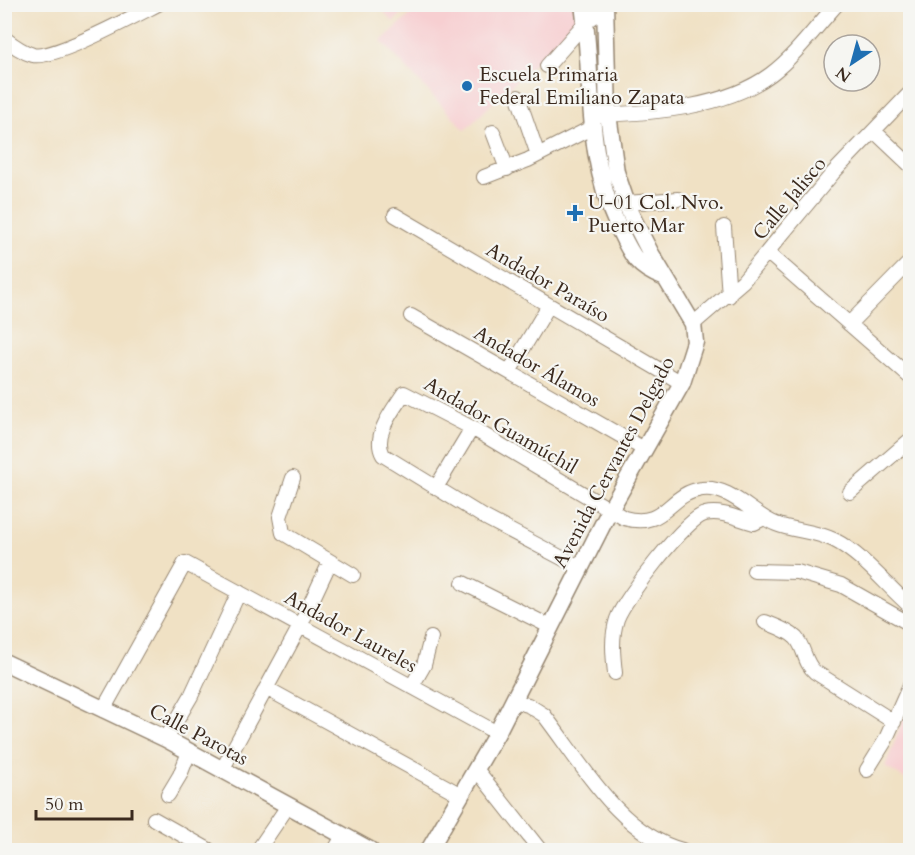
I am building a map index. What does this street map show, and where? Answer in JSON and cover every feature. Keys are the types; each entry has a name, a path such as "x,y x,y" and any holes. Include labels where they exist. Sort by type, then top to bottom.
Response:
{"street":[{"path":"4,38 20,50 34,56 43,55 61,50 158,4"},
{"path":"584,4 591,121 605,198 624,212 678,199"},
{"path":"484,177 538,155 591,121 608,114 658,112 714,99 756,84 772,73 837,4"},
{"path":"547,66 586,22 605,6"},
{"path":"605,6 608,114 632,256 646,271 663,277 693,324"},
{"name":"Calle Jalisco","path":"693,324 729,296 768,253 833,173 910,93"},
{"path":"518,97 538,155"},
{"path":"874,131 910,165"},
{"path":"493,132 507,169"},
{"name":"Andador Paraíso","path":"395,215 682,383"},
{"path":"724,227 729,296"},
{"path":"768,253 910,377"},
{"path":"849,324 910,262"},
{"path":"509,372 549,305"},
{"name":"Andador Álamos","path":"411,316 644,449"},
{"name":"Avenida Cervantes Delgado","path":"434,848 497,733 610,510 682,383 694,342 693,324"},
{"name":"Andador Guamúchil","path":"437,486 390,462 378,447 379,438 404,393 472,428 610,510 640,522 655,518 684,496 702,489 724,493 764,518"},
{"path":"472,428 437,486 484,517 581,568"},
{"path":"850,492 910,440"},
{"path":"293,478 280,517 283,533 352,575"},
{"path":"615,674 612,644 617,618 626,600 688,523 704,514 718,512 754,524 764,518 834,540 890,585 910,606"},
{"path":"222,770 300,626 330,562"},
{"name":"Andador Laureles","path":"103,710 185,563 497,733"},
{"path":"754,571 797,572 841,585 910,624"},
{"path":"463,583 551,627"},
{"path":"166,739 198,680 239,592"},
{"path":"765,622 797,639 810,668 894,722"},
{"path":"412,686 424,665 431,638"},
{"name":"Calle Parotas","path":"4,662 166,739 288,806 339,843 370,850"},
{"path":"867,770 894,722 910,685"},
{"path":"266,688 461,795"},
{"path":"513,702 528,705 544,715 618,810 639,830 659,844 682,850"},
{"path":"168,795 180,775 189,752"},
{"path":"476,769 540,850"},
{"path":"258,850 288,806"},
{"path":"4,812 4,818"},
{"path":"154,819 209,850"}],"shaded area":[{"path":"378,5 413,5 393,22"},
{"name":"Escuela Primaria Federal Emiliano Zapata","path":"421,5 574,5 582,17 465,130 381,41"},
{"path":"910,701 910,782 885,767"}],"place":[{"name":"Escuela Primaria Federal Emiliano Zapata","path":"467,86"},
{"name":"U-01 Col. Nvo. Puerto Mar","path":"575,213"}]}
